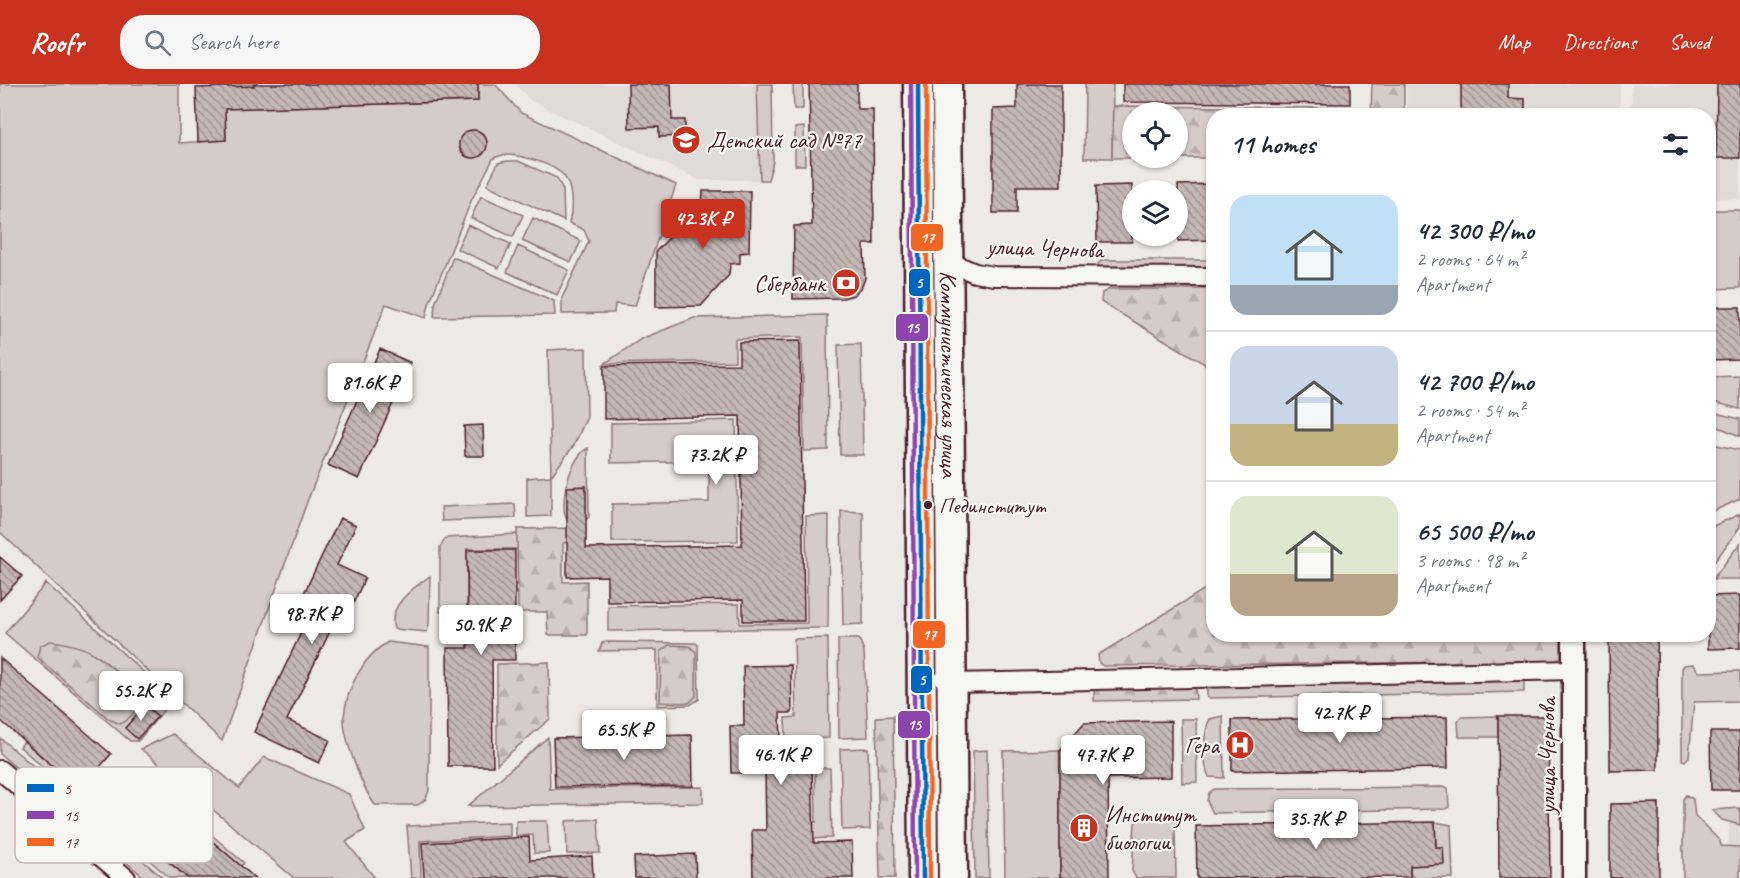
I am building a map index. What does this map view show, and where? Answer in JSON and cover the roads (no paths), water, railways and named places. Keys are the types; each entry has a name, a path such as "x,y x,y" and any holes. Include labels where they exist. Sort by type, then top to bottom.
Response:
{"main road":[{"name":"Коммунистическая улица","path":"918,84 923,878"},
{"name":"Коммунистическая улица","path":"947,84 953,878"}],"street":[{"name":"улица Чернова","path":"949,262 968,271 994,276 1206,277"},
{"name":"улица Чернова","path":"1574,642 1574,878"},
{"path":"921,665 951,683 1574,670"},
{"path":"0,770 15,783"},
{"path":"108,863 126,878"}],"place":[{"name":"Детский сад №77","path":"686,140"},
{"name":"Сбербанк","path":"846,283"},
{"name":"Пединститут","path":"928,505"},
{"name":"Гера","path":"1240,745"},
{"name":"Институт биологии","path":"1084,828"}]}
